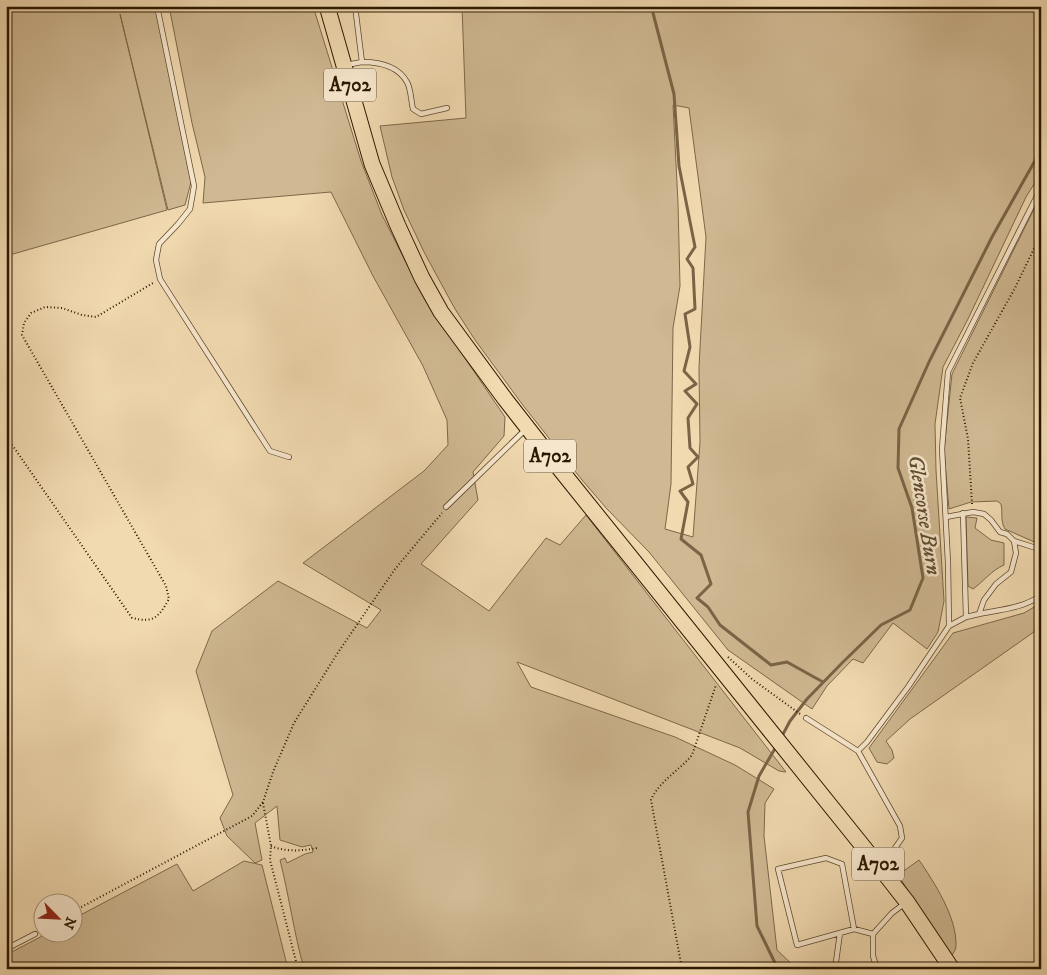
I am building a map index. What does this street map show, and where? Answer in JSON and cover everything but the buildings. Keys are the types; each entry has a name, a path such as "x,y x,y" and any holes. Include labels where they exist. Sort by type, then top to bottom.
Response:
{"highway":[{"name":"A702","path":"327,6 372,164 422,278 441,312 527,428 598,518 711,655 878,864 907,902 952,969"}],"lane":[{"path":"157,6 194,186 190,209 159,244 156,260 160,279 270,451 289,457"},
{"path":"355,6 362,62"},
{"path":"344,66 362,62 377,62 390,67 401,74 408,83 412,109 421,114 447,108"},
{"path":"949,626 942,449 948,372 1041,188"},
{"path":"446,507 527,428"},
{"path":"946,517 973,512 984,514 1000,532 1007,534 1014,541 1036,548 1041,553"},
{"path":"963,513 966,617"},
{"path":"979,614 984,600 996,584 1011,572 1016,553 1014,541"},
{"path":"858,751 908,688 949,626 966,617 1034,600 1041,594"},
{"path":"806,718 858,751 900,826 902,838 895,848 878,864"},
{"path":"854,928 842,864 826,858 778,869 797,945 854,928 873,934"},
{"path":"877,969 873,956 873,934 892,913 907,902"},
{"path":"835,969 840,933"},
{"path":"6,949 32,936"}],"path":[{"path":"973,512 968,439 960,398 973,363 1015,288 1041,234"},
{"path":"6,436 132,618 146,621 154,619 169,599 166,586 22,335 24,323 31,313 45,307 62,308 82,315 96,317 160,279"},
{"path":"82,907 252,816 263,802 273,772 294,723 337,654 395,569 446,507"},
{"path":"711,655 729,657 752,679 806,718"},
{"path":"682,969 651,800 654,792 660,785 692,755 722,669"},
{"path":"263,802 271,846 270,860 298,969"},
{"path":"271,846 279,850 317,848"}],"shaded area":[{"path":"6,6 156,6 191,182 185,205 168,210 120,14 167,210 6,256"},
{"path":"169,6 313,6 361,161 382,215 424,298 505,417 504,436 473,472 478,500 421,564 489,611 546,538 560,545 586,515 786,772 779,771 740,748 517,662 531,687 675,737 735,765 774,789 765,803 764,836 777,950 797,969 304,969 280,860 285,858 287,863 313,852 311,845 302,847 280,840 277,806 255,823 262,860 255,863 227,836 220,818 233,795 196,671 212,631 278,581 367,628 381,610 303,563 424,471 448,445 447,420 423,366 373,276 331,192 203,203 205,177 192,123"},
{"path":"462,6 1041,6 1041,173 1026,197 943,367 935,424 944,601 938,632 927,649 893,623 863,663 853,659 827,686 812,709 728,650 649,552 582,480 522,404 475,340 455,309 424,252 404,210 392,177 380,126 466,118","holes":["673,105 689,108 706,237 699,367 700,442 693,537 665,529 671,484 673,328 680,286"]},
{"path":"1041,195 1041,545 1005,529 1001,504 997,501 971,502 949,509 944,450 952,374"},
{"path":"966,517 977,518 975,528 991,540 1004,543 1004,565 973,589 968,586"},
{"path":"1041,603 1041,627 910,719 886,741 892,750 894,758 887,764 877,762 869,748 953,633 1024,613"},
{"path":"919,860 944,900 953,923 956,946 951,957 898,875"},
{"path":"244,861 262,865 288,969 6,969 6,955 32,941 82,942 82,914 177,864 193,891"}],"waterway":[{"path":"653,13 674,94 679,166 695,247 687,259 693,268 695,309 685,314 690,347 684,371 696,384 685,391 697,404 688,418 690,448 698,457 688,467 693,484 680,491 688,502 681,539 701,555 711,584 697,598 708,607 720,625 771,665 787,662 823,682"},
{"name":"Glencorse Burn","path":"781,738 790,721 807,699 843,662 881,625 910,610 923,578 912,508 898,468 899,429 929,362 992,237 1041,150"},
{"name":"Glencorse Burn","path":"777,745 759,776 748,812 757,926 778,969"}]}
